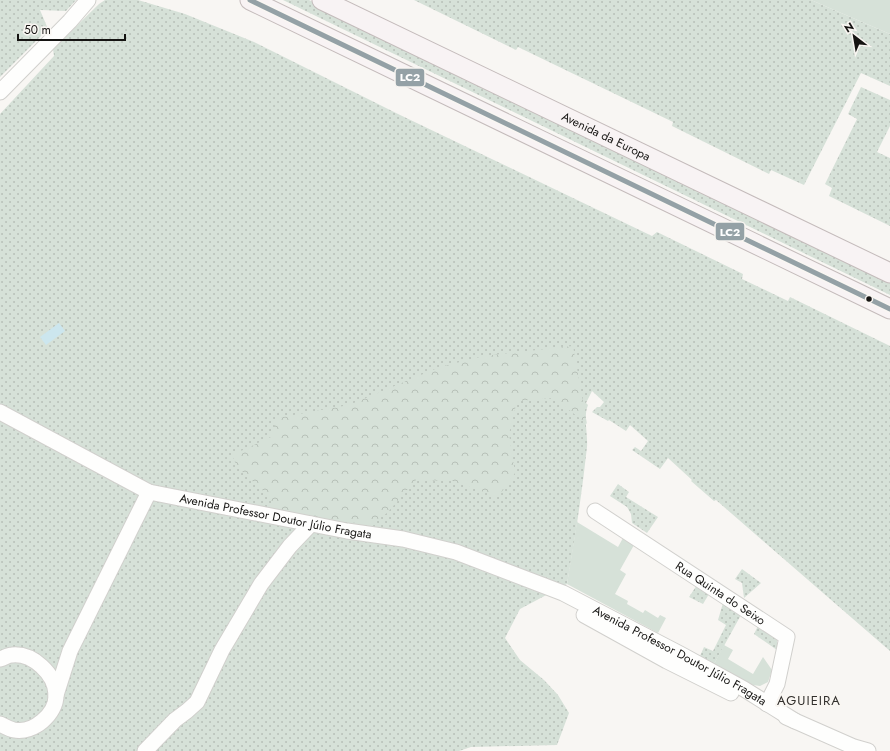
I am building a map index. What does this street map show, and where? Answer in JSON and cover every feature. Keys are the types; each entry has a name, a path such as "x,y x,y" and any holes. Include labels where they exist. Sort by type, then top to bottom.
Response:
{"main road":[{"path":"250,0 890,309"},
{"name":"Avenida da Europa","path":"322,0 890,273"}],"street":[{"path":"0,92 70,21 88,0"},
{"path":"70,21 99,0"},
{"name":"Avenida Professor Doutor Júlio Fragata","path":"0,412 149,492 311,524 403,539 456,552 563,593 744,689 795,721"},
{"path":"0,724 15,730 27,729 38,725 53,707 70,651 149,492"},
{"name":"Rua Quinta do Seixo","path":"595,511 787,637 777,684 767,704"},
{"path":"145,751 175,720 197,702 222,650 262,584 290,546 311,524"},
{"name":"Avenida Professor Doutor Júlio Fragata","path":"563,593 583,615 667,661 740,698 854,747 868,751"},
{"path":"41,665 55,662 70,651"},
{"path":"0,659 12,655 21,656 41,665 54,684 56,695"}],"green space":[{"path":"0,0 76,0 66,11 40,10 48,29 0,77"},
{"path":"105,0 138,0 185,14 254,42 398,114 652,236 657,232 743,274 742,279 788,301 790,297 890,346 890,651 716,500 714,501 668,458 660,469 632,450 635,447 641,451 648,441 630,425 626,431 609,420 608,421 592,412 597,407 600,407 604,402 592,391 586,403 588,405 586,415 587,447 567,584 520,609 505,638 520,660 544,680 558,695 569,713 557,745 471,747 459,751 0,751 0,114 54,56 53,49 99,4"},
{"path":"283,0 309,0 890,282 890,295"},
{"path":"414,0 811,0 890,34 890,86 861,73 804,185 771,170 769,174 672,126 673,122 518,47 516,50"},
{"path":"811,0 890,0 890,34"},
{"path":"861,87 890,100 890,126 877,152 890,158 890,226 829,196 832,188 825,184 857,119 848,114"},
{"path":"573,346 587,424 554,398 517,401 509,434 515,473 498,497 453,481 416,480 387,513 370,524 271,516 271,498 237,467 232,455 271,437 277,418 349,405 440,367 484,356"},
{"path":"618,484 629,492 626,497 658,517 647,533 632,523 631,514 627,507 610,496"},
{"path":"577,522 618,547 623,538 634,545 620,570 626,574 615,594 628,601 627,604 643,613 645,610 658,618 660,615 666,618 658,633 567,584"},
{"path":"742,569 761,583 744,598 742,583 735,579"},
{"path":"697,585 709,594 703,604 689,597"},
{"path":"723,603 741,615 714,664 700,656 704,647 713,651 726,625 718,620"},
{"path":"758,626 777,640 777,650 754,634"},
{"path":"724,645 733,650 728,659 753,674 763,657 772,670 768,682 760,686 753,685 714,664"}],"water":[{"path":"59,323 65,331 46,345 40,337"}],"transit line":[{"name":"LC2","path":"250,0 890,309"}],"district":[{"name":"AGUIEIRA","path":"809,700"}]}
